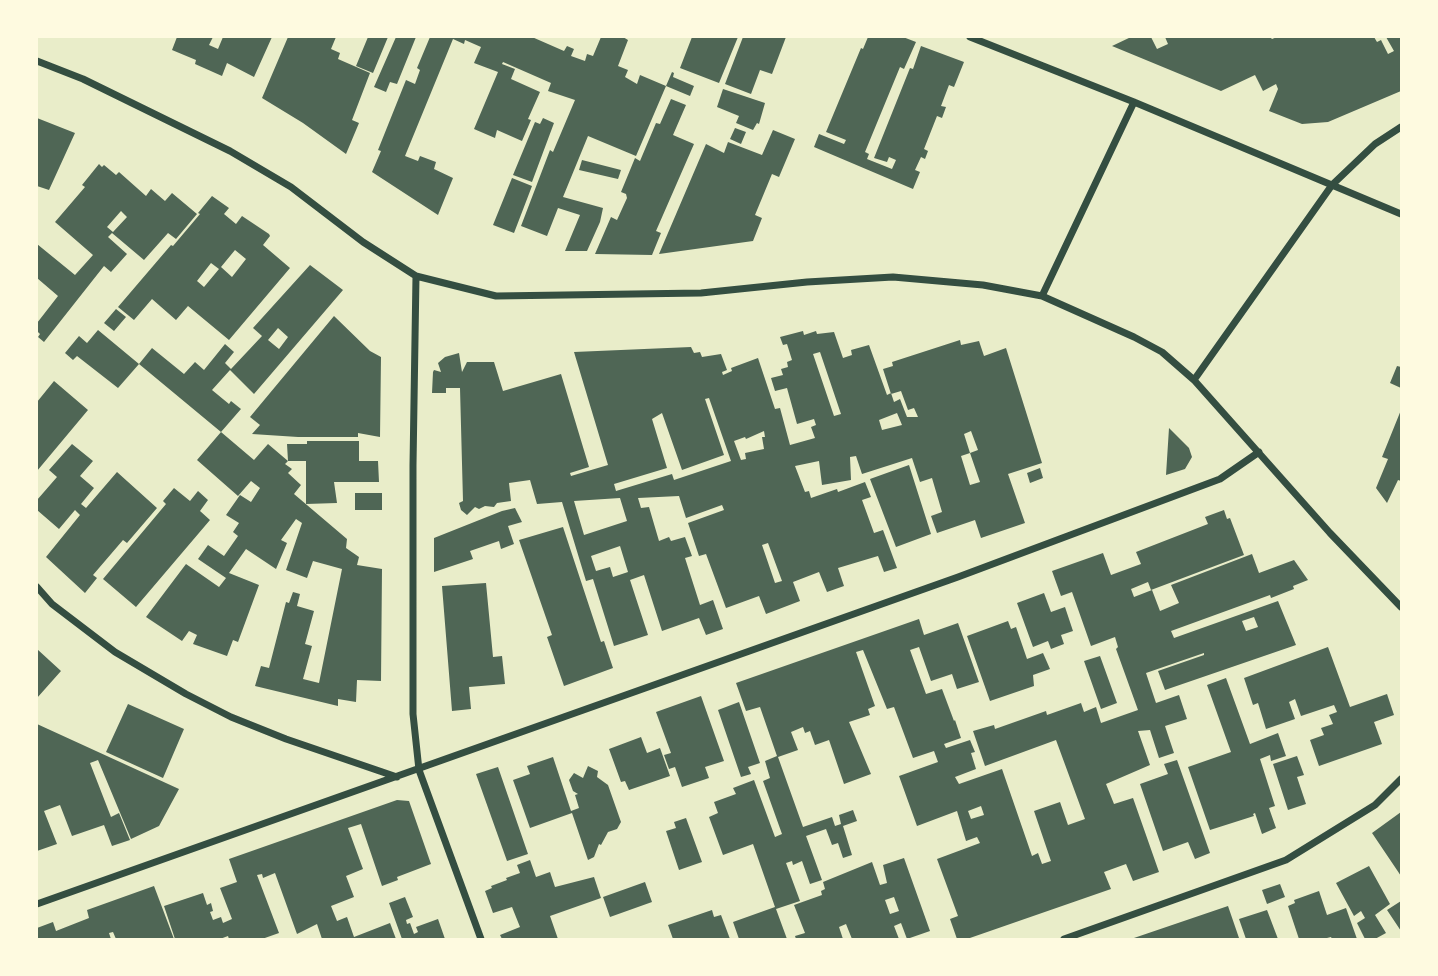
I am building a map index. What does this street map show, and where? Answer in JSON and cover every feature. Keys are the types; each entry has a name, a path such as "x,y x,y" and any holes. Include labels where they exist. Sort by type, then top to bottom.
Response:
{"street":[{"path":"970,37 1134,102 1401,215"},
{"path":"37,61 83,79 230,151 291,187 363,242 416,276 496,296 701,293 807,282 893,277 984,285 1042,296 1162,352 1194,380 1401,607"},
{"path":"1042,296 1134,102"},
{"path":"1194,380 1332,185 1375,144 1401,127"},
{"path":"416,276 413,715 419,770 481,939"},
{"path":"37,904 958,577 1220,479 1258,452"},
{"path":"37,587 52,604 115,652 186,694 286,739 399,777"},
{"path":"1064,939 1286,860 1375,805 1401,779"}],"building":[{"path":"177,37 213,37 209,45 218,49 223,37 272,37 254,77 227,63 222,76 195,64 196,60 172,50"},
{"path":"288,37 336,37 331,49 340,53 338,59 370,73 352,120 359,123 346,154 262,98"},
{"path":"368,37 388,37 373,73 356,66"},
{"path":"396,37 416,37 397,84 390,82 386,92 374,87"},
{"path":"430,37 532,37 564,51 567,46 574,49 571,56 585,61 587,54 593,56 601,37 623,37 628,40 618,66 628,70 625,77 637,84 640,75 666,86 636,156 588,136 563,197 603,208 587,251 565,251 580,215 558,208 547,236 521,226 550,150 553,152 575,100 548,91 551,83 503,62 502,64 515,69 511,79 540,92 522,141 497,130 495,138 474,129 498,72 474,63 481,47 465,40 464,44 453,39 405,156 418,161 420,156 436,162 434,169 453,178 438,215 372,172 406,80 415,84 420,70 417,68"},
{"path":"692,37 738,37 719,83 680,68"},
{"path":"743,37 786,37 772,74 760,70 751,94 725,84"},
{"path":"868,37 903,37 916,42 904,69 900,67 865,152 869,154 867,159 892,169 896,160 889,157 887,162 874,158 921,46 964,62 954,87 949,85 941,106 946,107 942,118 937,116 924,149 928,151 925,159 921,157 915,170 920,172 913,189 814,147 819,134 844,144 846,140 826,132"},
{"path":"1131,37 1151,37 1157,49 1168,44 1165,37 1374,37 1377,42 1381,40 1388,54 1394,51 1386,37 1401,37 1401,91 1328,122 1302,124 1269,111 1278,89 1276,84 1263,91 1255,75 1221,91 1112,46"},
{"path":"672,72 673,77 694,86 690,96 666,86"},
{"path":"723,89 765,103 759,124 757,123 753,130 736,123 739,116 717,107"},
{"path":"671,99 686,105 673,135 694,144 656,231 661,233 652,255 595,254 611,217 617,220 627,198 626,194 621,192 635,158 640,161 656,123 660,124"},
{"path":"37,118 75,133 49,190 37,186"},
{"path":"543,118 554,123 532,182 513,175 535,122 540,124"},
{"path":"735,128 746,132 741,144 730,139"},
{"path":"773,130 795,139 779,177 772,174 755,215 762,218 753,241 659,254 706,144 724,153 728,142 762,155"},
{"path":"582,160 621,170 618,179 579,170"},
{"path":"99,164 102,167 104,165 116,175 119,172 146,196 151,189 165,201 172,193 197,214 176,239 168,233 144,260 112,233 108,237 127,254 111,272 104,266 44,342 38,337 40,334 37,331 37,323 58,296 37,278 37,244 75,275 93,255 55,222 85,187 82,185","holes":["121,211 127,217 113,232 107,227"]},
{"path":"512,178 532,186 514,233 493,225"},
{"path":"212,196 229,208 224,214 236,224 242,216 269,234 263,245 290,268 229,340 188,306 176,320 152,299 134,320 118,307 171,245 173,246 200,214 198,213","holes":["235,250 246,259 232,277 221,267","211,263 219,269 204,287 197,281"]},
{"path":"310,265 343,290 254,394 230,370 212,390 229,404 231,401 241,409 221,432 139,364 152,348 184,374 195,362 204,370 225,344 234,352 225,363 231,369 262,336 253,328","holes":["278,328 288,337 279,349 268,340"]},
{"path":"116,309 126,317 114,331 104,323"},
{"path":"334,316 370,351 381,357 380,437 358,433 358,437 252,434 260,425 250,417"},
{"path":"98,330 139,364 118,388 77,356 73,360 65,353 79,336 87,343"},
{"path":"803,331 804,335 816,331 817,334 834,332 843,358 852,355 851,350 869,345 887,395 891,393 883,369 893,366 892,362 960,340 961,345 979,341 984,356 1006,348 1042,463 1008,474 1025,523 981,538 975,520 937,533 931,516 942,512 932,478 920,482 912,458 862,474 856,456 850,457 851,480 822,485 819,461 795,466 805,492 809,491 811,498 865,482 871,497 862,500 874,533 883,530 897,568 884,572 878,556 838,568 844,586 827,592 819,572 793,582 800,601 766,614 759,596 726,608 706,554 699,556 688,523 724,510 722,505 686,518 679,496 638,498 641,508 649,507 659,541 669,537 671,541 685,537 692,556 685,558 700,605 713,600 723,629 706,635 699,618 662,631 644,575 630,580 648,635 614,646 593,579 586,581 562,502 537,504 530,480 509,483 511,501 497,503 494,507 475,507 467,515 461,510 460,388 446,388 446,393 432,393 433,372 441,372 438,363 445,357 459,353 462,372 467,362 494,362 503,391 561,374 589,467 570,473 571,476 608,465 574,352 691,347 694,353 700,352 702,357 721,354 727,370 722,372 723,375 732,371 731,368 758,358 775,409 780,408 790,445 815,438 811,427 816,425 814,419 797,424 787,388 775,391 771,378 783,375 781,369 788,367 787,362 792,360 787,344 783,345 780,337","holes":["820,352 841,414 834,416 813,354","901,391 908,410 914,408 918,417 907,417 900,399 894,402 891,394","709,398 731,461 674,480 672,474 616,491 614,484 667,468 652,419 662,413 682,470 724,455 705,399","897,413 902,425 882,430 879,420","764,431 764,449 745,453 746,459 741,460 734,441 745,437 746,439","971,431 978,450 970,453 964,434","970,453 980,482 970,485 961,456","620,498 627,521 584,535 574,501","768,543 782,581 775,583 762,545","620,546 628,572 613,577 610,567 596,571 591,556"]},
{"path":"1397,366 1401,367 1401,388 1390,383"},
{"path":"54,381 88,410 37,471 37,402"},
{"path":"1401,410 1401,481 1398,480 1387,503 1376,488 1388,459 1382,457"},
{"path":"1169,428 1189,448 1192,457 1185,469 1166,475"},
{"path":"221,432 254,460 268,444 288,461 285,464 292,469 288,473 301,485 294,494 347,539 346,548 359,557 357,565 382,569 381,681 357,680 356,702 338,699 338,706 255,686 261,666 269,668 286,602 289,603 293,592 300,594 297,606 314,611 305,644 312,646 303,679 319,683 342,569 313,561 307,578 286,570 302,523 296,519 281,540 287,543 276,569 246,549 229,573 259,585 238,642 233,640 227,656 193,644 197,635 189,631 182,641 146,617 186,564 219,587 226,578 198,559 208,545 224,556 238,536 233,532 239,523 226,515 240,495 251,502 260,488 251,481 238,496 197,460"},
{"path":"307,441 359,441 359,461 378,461 379,482 334,482 337,503 306,504 306,461 288,461 287,444 307,444"},
{"path":"72,444 93,461 80,476 94,488 81,504 86,508 117,472 157,508 127,543 123,540 93,575 97,578 85,593 46,557 80,515 75,510 59,529 37,510 37,500 57,477 49,470"},
{"path":"909,465 931,534 896,547 870,479"},
{"path":"1040,468 1043,478 1030,483 1027,473"},
{"path":"174,488 190,501 198,491 208,500 200,511 210,520 136,607 103,579 166,504 163,501"},
{"path":"355,493 382,493 382,510 355,510"},
{"path":"515,508 522,522 508,526 514,544 501,549 499,541 470,551 473,559 434,572 434,538"},
{"path":"1224,510 1227,519 1230,518 1244,555 1151,590 1148,582 1131,589 1134,597 1152,590 1160,611 1179,603 1171,585 1252,554 1259,573 1294,560 1308,580 1271,598 1270,595 1171,631 1174,638 1278,601 1296,645 1165,690 1158,671 1204,653 1146,673 1156,703 1179,695 1187,719 1165,726 1174,753 1159,758 1150,730 1138,731 1150,765 1106,784 1114,804 1133,798 1159,872 1133,881 1126,864 1104,872 1111,889 967,939 957,939 950,919 958,916 937,859 980,843 977,837 966,841 957,811 917,826 899,776 938,762 934,751 913,758 894,707 887,709 863,650 856,652 875,706 868,709 870,715 849,722 871,774 844,784 829,740 815,745 810,731 805,733 803,727 791,732 798,750 778,757 803,827 832,817 835,826 841,824 839,815 853,810 857,821 843,826 852,855 843,858 838,843 832,845 826,829 806,836 822,880 810,884 802,861 793,865 792,861 786,863 800,901 776,909 787,939 739,939 733,922 775,907 753,844 723,855 709,817 718,813 714,802 736,794 733,788 754,780 775,837 782,834 763,781 770,778 765,761 777,756 760,707 746,711 736,683 919,619 924,635 958,623 979,682 957,689 952,674 931,681 919,647 910,650 926,694 942,689 955,720 961,738 944,744 946,748 970,740 975,752 971,753 976,769 955,777 959,784 1002,769 1032,856 1038,853 1042,864 1051,861 1034,811 1060,802 1068,825 1085,819 1056,740 985,766 973,731 994,725 995,729 1046,711 1047,715 1081,703 1084,712 1096,707 1101,723 1138,710 1116,649 1118,647 1115,637 1091,646 1072,592 1061,596 1052,571 1103,553 1111,575 1141,564 1136,552 1208,524 1205,517","holes":["1254,617 1258,627 1246,631 1242,621","981,806 984,815 971,819 968,811"]},
{"path":"563,527 601,642 604,641 613,668 564,686 547,637 552,635 519,540"},
{"path":"486,583 493,657 502,656 505,684 469,687 471,709 452,711 442,586"},
{"path":"1044,593 1051,612 1065,607 1073,631 1061,635 1064,644 1051,649 1048,641 1033,647 1017,603"},
{"path":"1008,621 1011,629 1016,627 1027,659 1043,653 1050,669 1033,675 1034,686 990,701 967,636"},
{"path":"1328,647 1350,707 1387,694 1394,715 1374,722 1382,744 1319,766 1310,740 1324,735 1321,728 1333,724 1329,715 1337,712 1334,705 1301,716 1295,699 1289,702 1295,719 1266,729 1258,703 1253,705 1244,678"},
{"path":"37,649 61,671 37,698"},
{"path":"1100,656 1117,703 1101,709 1084,661"},
{"path":"1226,678 1250,744 1278,733 1286,756 1271,761 1270,755 1260,759 1275,806 1269,808 1276,828 1262,834 1255,813 1254,816 1210,830 1188,767 1231,752 1207,685"},
{"path":"701,696 724,761 705,767 709,778 682,787 675,767 669,769 664,755 671,753 656,712"},
{"path":"739,702 760,763 748,767 751,774 741,777 718,710"},
{"path":"128,704 184,729 163,778 106,752"},
{"path":"37,724 179,789 159,826 131,839 98,760 90,763 111,817 119,813 130,840 112,846 104,825 72,836 60,805 44,811 57,844 37,851"},
{"path":"641,737 647,753 660,748 670,776 629,790 625,781 621,782 609,749"},
{"path":"1297,756 1304,775 1297,777 1306,804 1288,810 1273,764"},
{"path":"553,757 571,811 579,808 575,795 578,794 573,791 569,780 574,773 583,778 588,766 598,771 597,777 608,785 621,822 617,829 608,832 594,857 588,860 572,813 530,828 513,780 530,774 527,766"},
{"path":"1177,760 1210,853 1195,859 1188,842 1163,851 1140,784 1168,774 1164,764"},
{"path":"498,767 528,854 507,861 476,774"},
{"path":"397,800 409,801 431,864 382,886 361,824 348,828 363,869 346,876 354,897 331,906 337,921 347,917 354,937 390,923 396,939 322,939 317,924 297,934 275,873 263,878 262,874 257,875 279,933 262,939 229,939 228,936 220,939 175,939 164,906 203,893 207,905 211,903 213,920 221,917 223,923 232,919 220,888 237,882 229,859"},
{"path":"1401,812 1401,876 1372,833"},
{"path":"686,818 702,862 679,870 666,831 676,828 674,822"},
{"path":"904,858 930,931 907,939 901,923 894,926 899,939 852,939 846,924 839,927 843,939 796,939 795,936 805,933 794,905 822,895 821,891 825,889 823,882 872,862 880,885 887,883 883,865","holes":["894,897 899,911 890,914 885,900"]},
{"path":"530,860 536,877 550,872 555,887 594,877 601,898 550,916 558,939 502,939 500,935 520,927 512,907 493,913 485,891 520,873 517,865"},
{"path":"1369,866 1390,904 1375,915 1386,933 1375,939 1365,939 1357,923 1365,918 1361,911 1354,916 1336,883"},
{"path":"645,882 652,902 610,917 603,897"},
{"path":"1280,884 1285,897 1267,904 1262,890"},
{"path":"154,886 174,939 116,939 113,932 109,933 111,939 37,939 37,928 53,922 56,931 89,918 87,910"},
{"path":"1319,891 1327,915 1346,908 1357,939 1299,939 1288,906 1295,903 1294,900"},
{"path":"405,897 413,917 406,920 414,934 418,932 416,927 438,919 445,939 402,939 389,903"},
{"path":"1401,901 1401,931 1387,910"},
{"path":"1228,906 1239,938 1131,939"},
{"path":"712,910 714,917 721,915 730,939 673,939 668,925"},
{"path":"1267,910 1278,939 1246,939 1239,919"}]}
